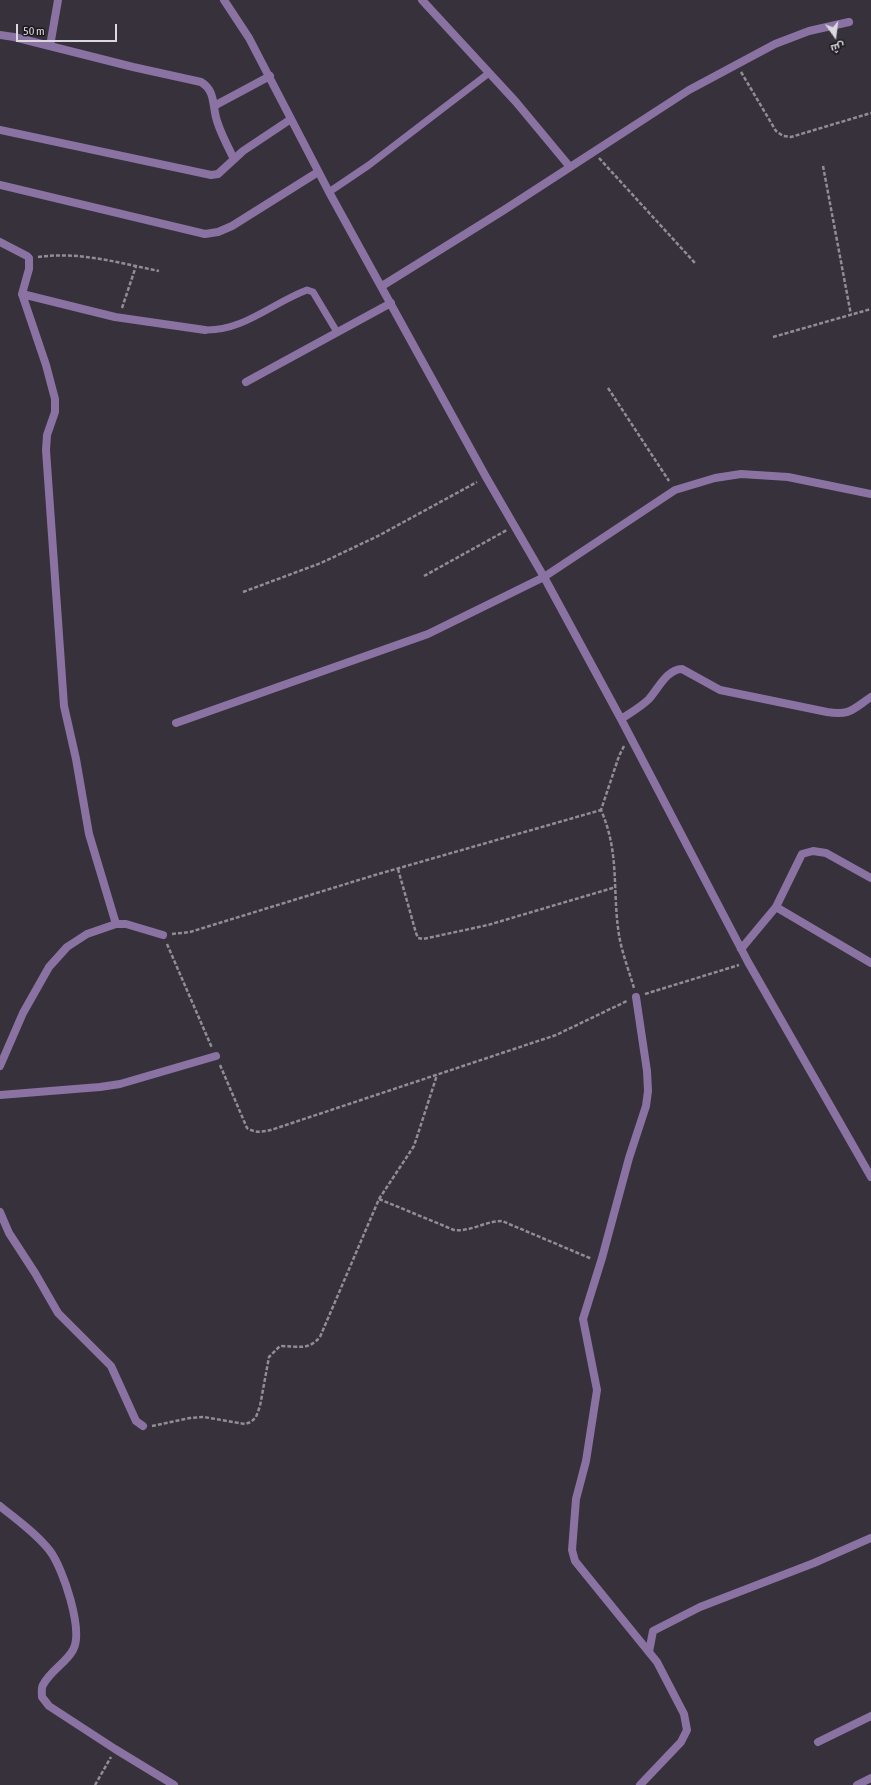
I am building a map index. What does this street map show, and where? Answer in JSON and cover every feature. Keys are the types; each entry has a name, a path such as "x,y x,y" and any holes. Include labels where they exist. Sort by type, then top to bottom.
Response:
{"street":[{"path":"50,46 58,0"},
{"path":"224,0 249,38 270,76 318,172 486,477 544,577 621,719 748,962 871,1177"},
{"path":"422,0 516,102 570,167"},
{"path":"382,286 689,90 736,63 775,44 809,31 850,22"},
{"path":"0,35 201,82 208,86 213,94 216,121 234,159"},
{"path":"214,106 270,76"},
{"path":"0,130 211,175 218,174 234,159 291,119"},
{"path":"0,185 205,234 218,232 232,226 318,172"},
{"path":"0,242 29,258 29,269 22,294 46,365 55,400 55,412 47,435 46,450 64,706 76,759 89,834 116,924"},
{"path":"22,294 119,317 205,330"},
{"path":"246,382 391,303"},
{"path":"176,723 428,634 544,577 675,490 715,478 741,474 788,478 871,494"},
{"path":"621,719 649,699 676,669 682,669 720,690 840,714 848,713 871,697"},
{"path":"741,949 776,907 802,854 812,851 826,853 871,878"},
{"path":"776,907 871,963"},
{"path":"0,1066 23,1013 49,967 67,946 87,934 116,924 126,924 163,935"},
{"path":"636,997 647,1071 647,1099 583,1319 597,1390 586,1461 576,1499 572,1550 575,1561 657,1662 684,1714 687,1730 681,1742 640,1785"},
{"path":"0,1095 120,1084 216,1056"},
{"path":"0,1212 9,1233 35,1273 58,1313 111,1366 136,1421 143,1426"},
{"path":"0,1506 39,1539 51,1552 62,1574 77,1624 77,1637 73,1650 42,1685 42,1697 49,1706 174,1785"},
{"path":"649,1652 653,1631 700,1607 814,1563 871,1538"},
{"path":"818,1742 871,1716"},
{"path":"857,1785 871,1778"}],"lane":[{"path":"329,192 381,156 489,73"},
{"path":"205,330 221,330 241,323 307,290 313,292 338,332"}],"path":[{"path":"736,63 776,131 783,136 791,137 871,113"},
{"path":"594,152 695,263"},
{"path":"823,166 851,315"},
{"path":"29,258 74,256 101,259 159,271"},
{"path":"119,317 136,266"},
{"path":"773,337 871,309"},
{"path":"608,388 675,490"},
{"path":"243,592 321,563 378,536 486,477"},
{"path":"424,576 514,526"},
{"path":"629,735 619,756 601,810 609,827 613,845 619,936 636,997"},
{"path":"601,810 398,869 190,932 163,935 247,1128 253,1132 261,1132 437,1075 556,1035 636,997 748,962"},
{"path":"398,869 416,933 418,938 423,939 488,925 616,887"},
{"path":"143,1426 204,1417 245,1424 251,1422 256,1417 260,1406 269,1357 280,1346 308,1347 314,1344 320,1337 379,1199 414,1146 437,1075"},
{"path":"379,1199 454,1230 464,1231 492,1221 502,1221 600,1263"},
{"path":"95,1785 115,1749"}]}
